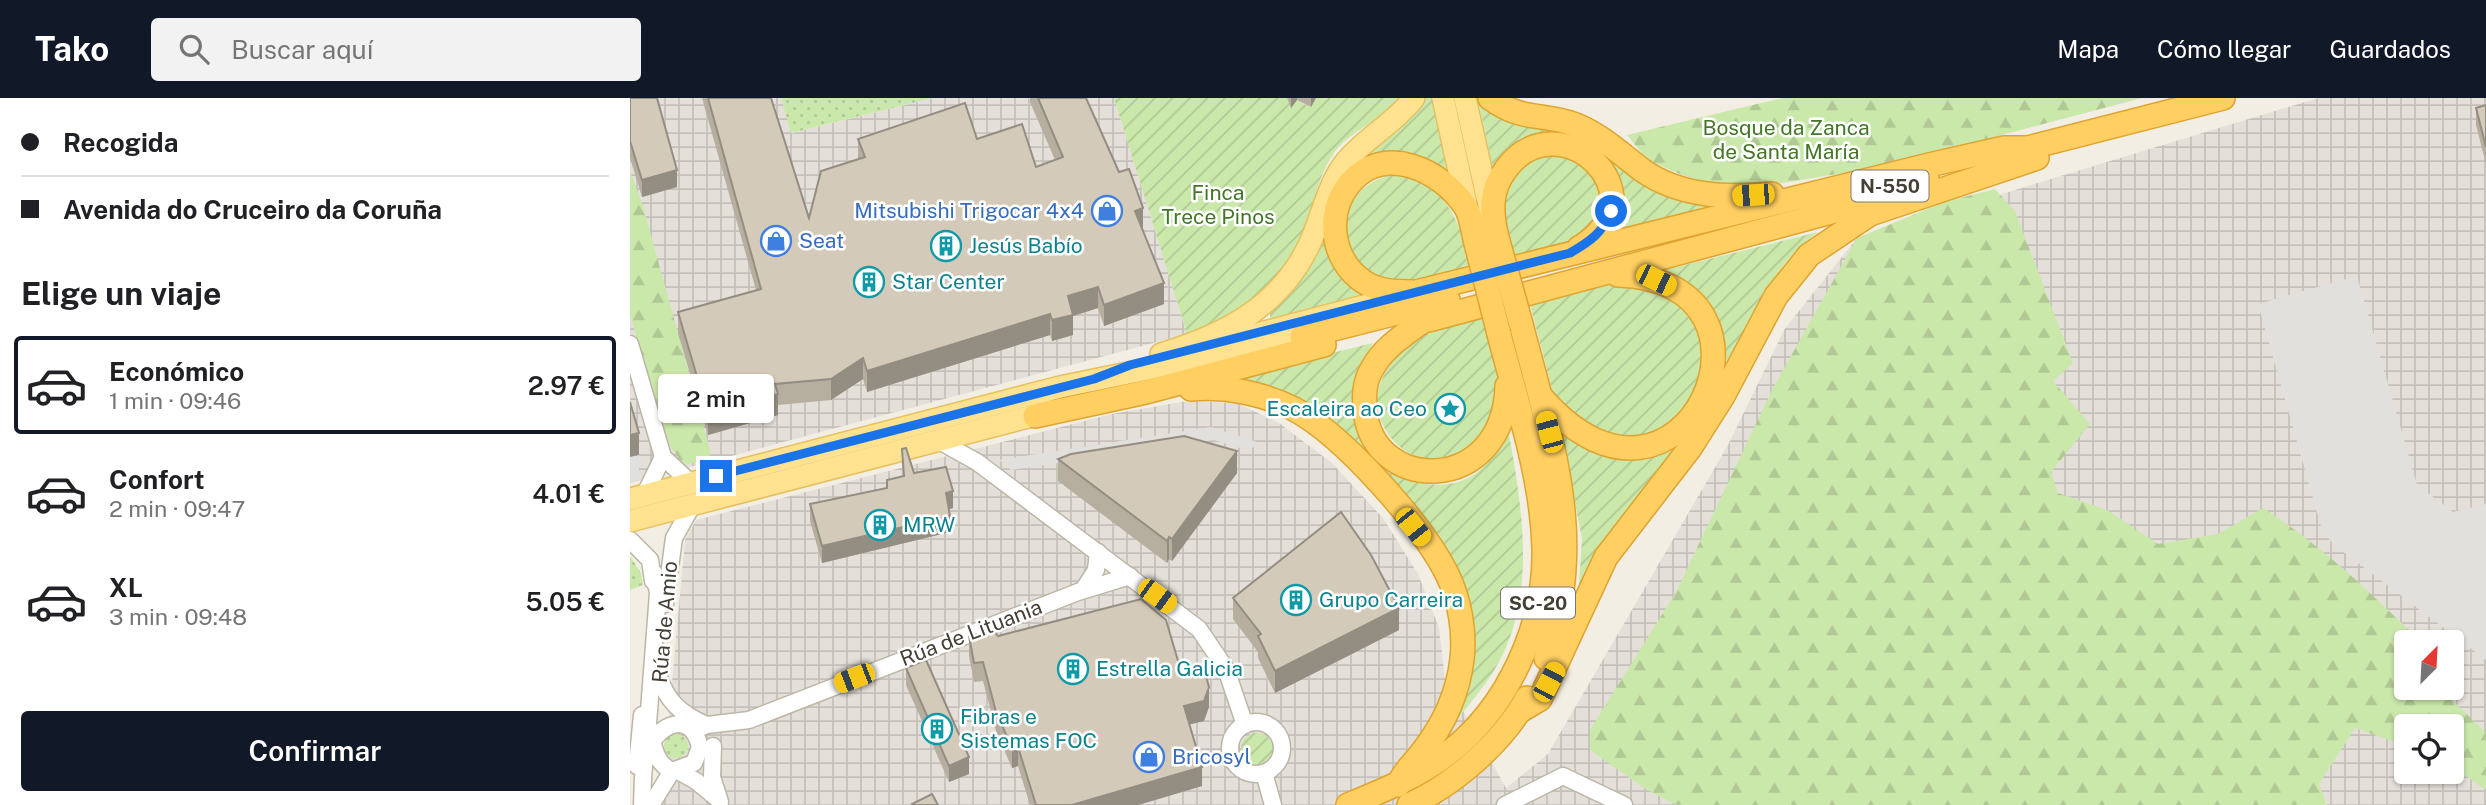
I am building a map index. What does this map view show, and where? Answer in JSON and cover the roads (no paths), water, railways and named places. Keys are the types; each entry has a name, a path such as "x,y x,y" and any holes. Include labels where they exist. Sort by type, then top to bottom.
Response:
{"highway":[{"path":"1490,98 1515,114 1575,125 1612,145 1644,172 1672,186 1703,194 1735,197 1851,184"},
{"name":"N-550","path":"1303,337 1935,175 2026,148 2223,98"},
{"path":"1520,711 1539,699 1606,557 1690,448 1723,396 1776,296 1809,255 1870,214 2026,162 2102,129"},
{"path":"1488,244 1491,216 1501,175 1513,159 1532,146 1551,141 1582,149 1602,166 1609,178 1612,195 1611,211 1605,226 1593,239 1570,253"},
{"path":"1488,244 1449,186 1429,171 1405,164 1392,163 1362,173 1344,191 1333,229 1342,260 1366,284 1391,293 1416,292 1851,184 2004,148 2026,148"},
{"path":"1035,416 1146,392 1604,274 1870,201 1935,175"},
{"name":"SC-20","path":"1409,805 1459,772 1490,745 1520,711 1546,659 1558,625 1565,582 1567,534 1540,395 1521,324 1488,244"},
{"name":"SC-20","path":"1348,805 1398,785 1448,754 1483,718 1510,679 1530,636 1541,592 1544,549 1541,511 1531,456 1499,334 1488,244"},
{"path":"1540,395 1558,416 1591,438 1610,444 1632,446 1672,435 1691,419 1704,402 1715,361 1712,340 1704,320 1692,303 1676,290 1656,280 1632,275 1604,274"},
{"path":"1423,321 1385,351 1372,369 1366,384 1366,416 1371,432 1381,446 1407,466 1442,471 1460,467 1488,446 1503,419 1508,369"},
{"path":"1146,392 1219,388 1255,395 1294,409 1318,424 1356,459 1438,561 1448,578 1461,618 1462,657 1459,677 1440,726 1420,755 1403,772 1398,785"}],"main road":[{"path":"1094,379 1220,332 1241,322 1276,296 1310,243 1328,194 1343,166 1399,118 1414,98"},
{"path":"1443,98 1466,208"},
{"path":"1465,98 1491,216"},
{"path":"1130,365 1416,292"},
{"path":"637,497 671,469 1303,337"},
{"path":"630,521 941,442 1303,337"}],"street":[{"path":"630,344 671,469 637,497"},
{"path":"974,432 973,453 977,463"},
{"path":"941,442 977,463 1199,629 1226,669 1245,725"},
{"name":"Rúa de Amio","path":"653,801 653,744 671,552 676,534 693,505"},
{"name":"Rúa de Amio","path":"630,540 650,560 658,593 648,724 653,744 646,754 642,805"},
{"path":"1090,589 1098,552"},
{"path":"1090,589 1108,575 1113,564"},
{"name":"Rúa de Amio","path":"634,805 654,573"},
{"name":"Rúa de Lituania","path":"695,727 742,722 1130,576"},
{"path":"659,677 667,698 695,727 703,752 704,779 721,803"},
{"name":"Rúa de Lituania","path":"703,752 742,722"},
{"path":"1253,723 1269,726 1280,739 1281,756 1265,778 1247,772 1234,761 1230,745 1233,737 1245,725 1253,723"},
{"path":"695,727 666,727 653,744 661,764 704,779"},
{"path":"653,801 675,771 703,752"},
{"path":"1505,805 1563,776 1624,805"},
{"path":"1265,778 1273,805"},
{"path":"653,801 704,779"}],"place":[{"name":"Mitsubishi Trigocar 4x4","path":"1107,211"},
{"name":"Seat","path":"776,241"},
{"name":"Jesús Babío","path":"946,246"},
{"name":"Star Center","path":"869,282"},
{"name":"Escaleira ao Ceo","path":"1450,409"},
{"name":"MRW","path":"880,525"},
{"name":"Grupo Carreira","path":"1296,600"},
{"name":"Estrella Galicia","path":"1073,669"},
{"name":"Fibras e Sistemas FOC","path":"937,729"},
{"name":"Bricosyl","path":"1149,757"}],"park label":[{"name":"Bosque da Zanca de Santa María","path":"1786,140"},
{"name":"Finca Trece Pinos","path":"1218,205"}]}
